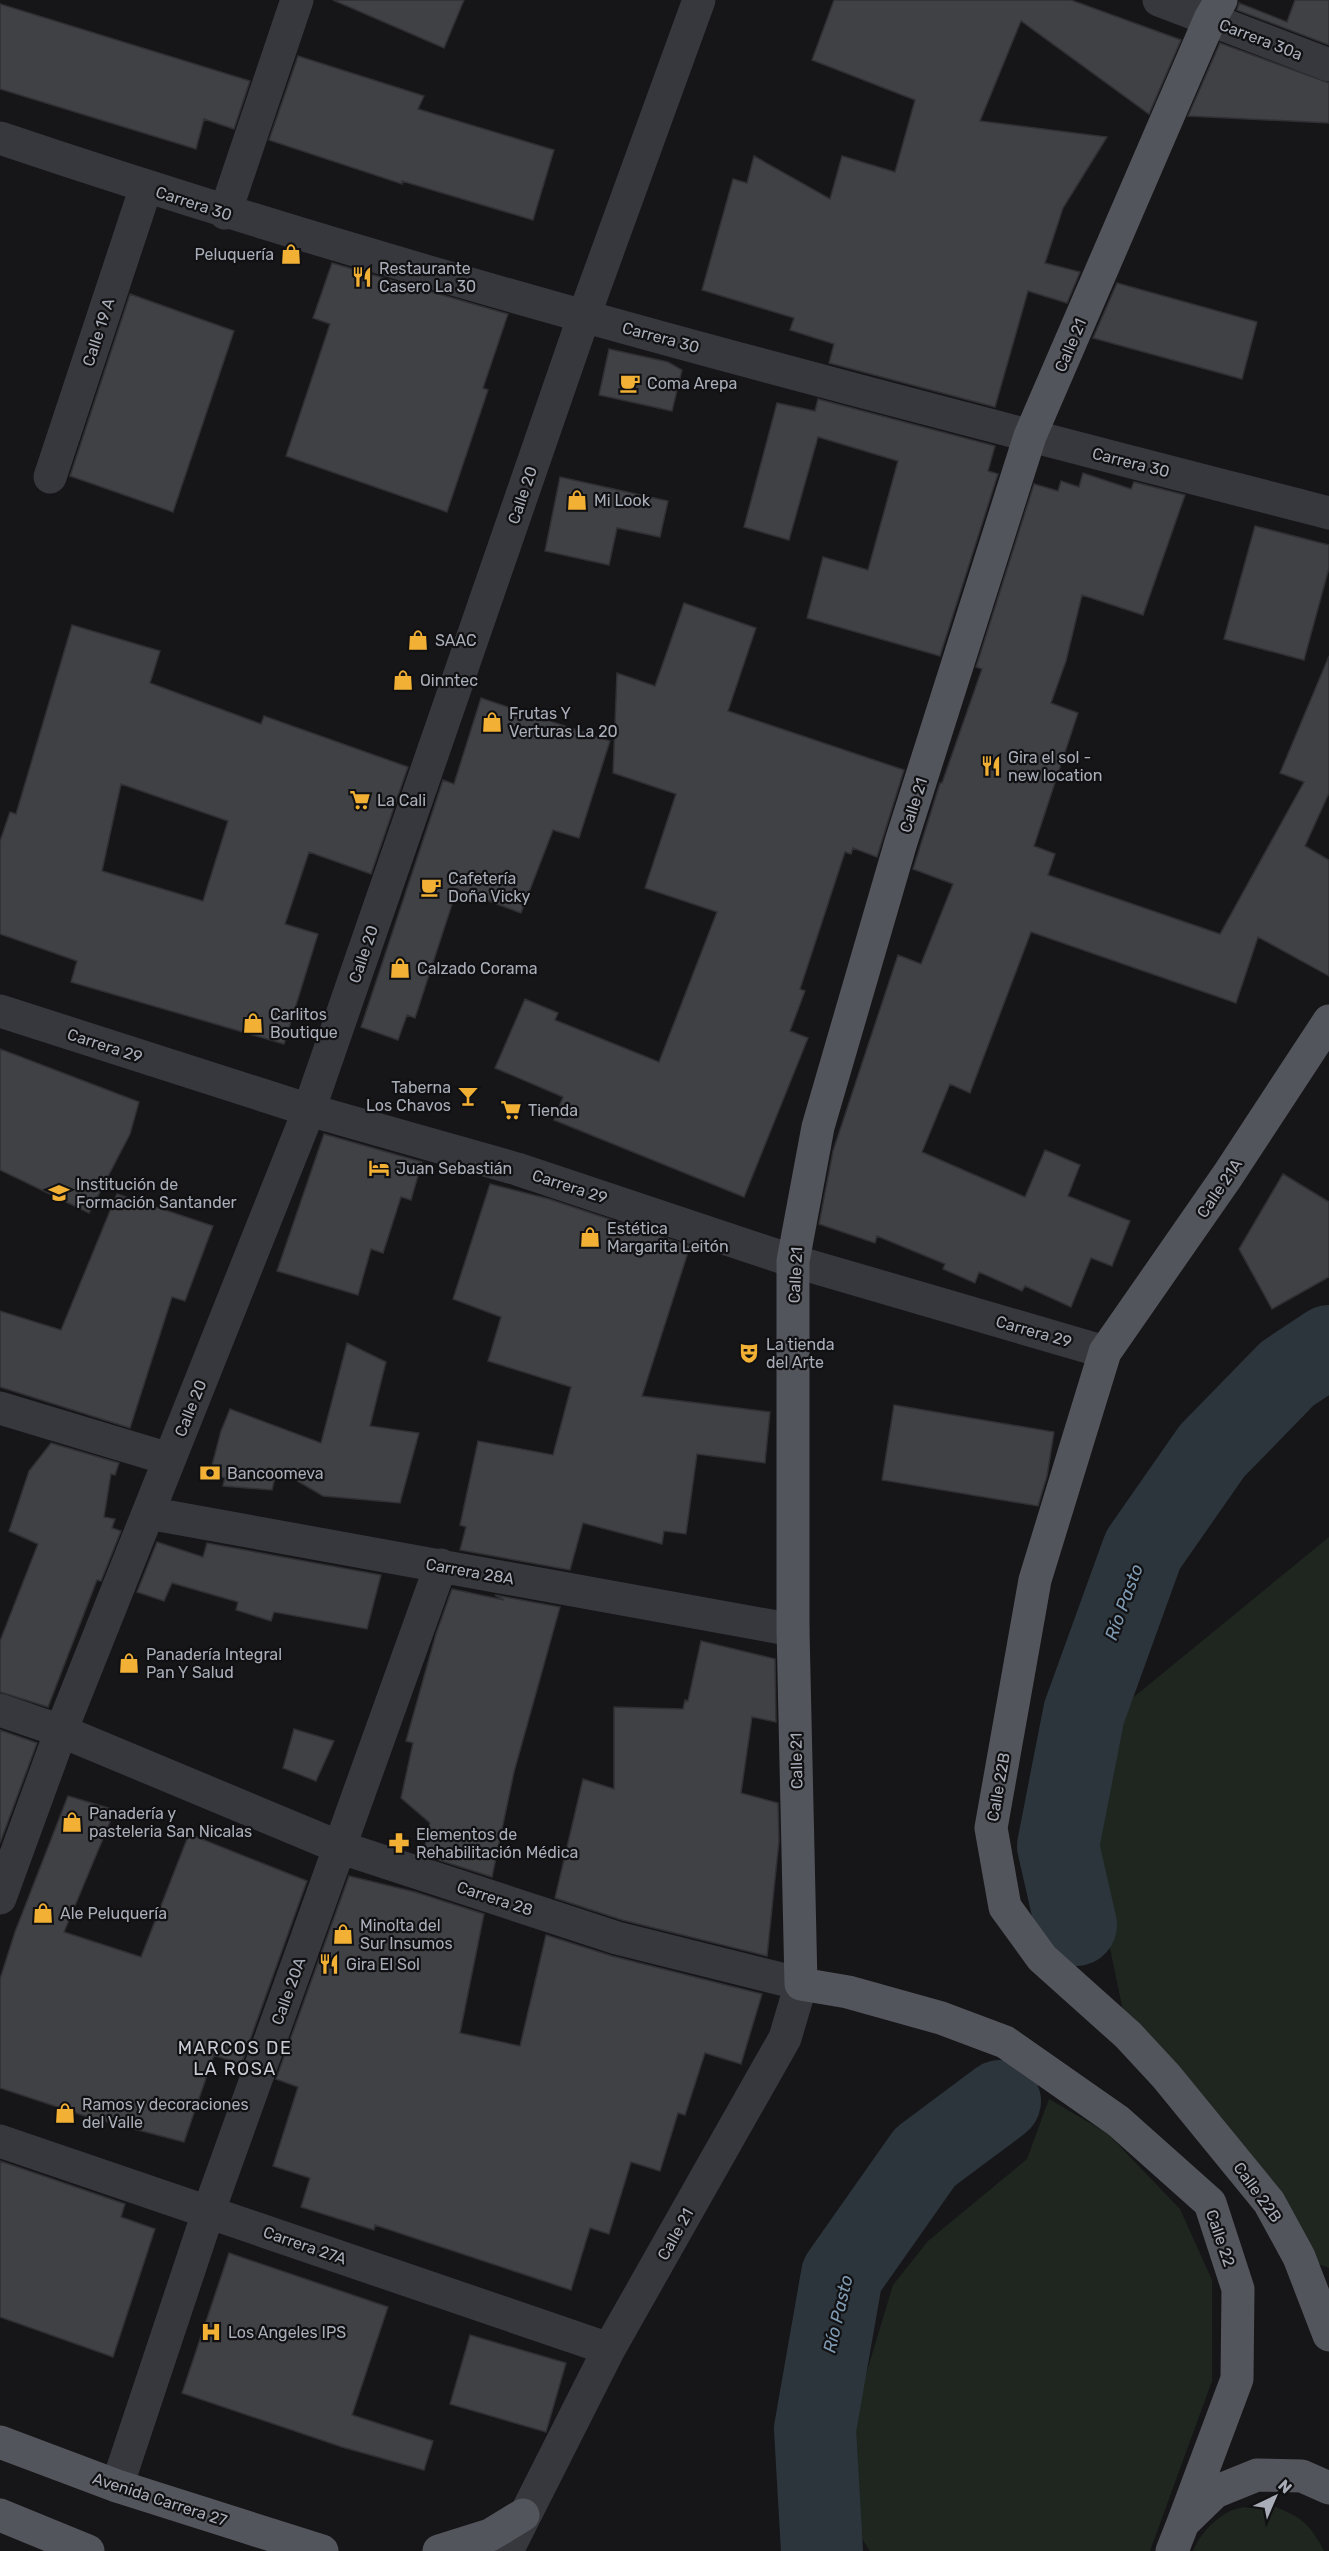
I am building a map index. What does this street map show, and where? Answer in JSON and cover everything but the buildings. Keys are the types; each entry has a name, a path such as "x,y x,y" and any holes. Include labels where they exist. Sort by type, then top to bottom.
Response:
{"main road":[{"name":"Calle 21","path":"801,1984 793,1630 793,1261 818,1127 901,842 1030,436 1216,10"},
{"name":"Calle 21A","path":"1105,1352 1228,1175 1329,1021"},
{"name":"Calle 22B","path":"1105,1352 1035,1580 991,1828 1005,1907 1042,1958 1128,2035 1166,2076 1269,2202 1299,2257 1329,2335"},
{"name":"Carrera 28","path":"801,1984 848,1992 941,2018 1005,2042"},
{"name":"Calle 22","path":"1005,2042 1118,2121 1209,2204 1238,2289 1237,2379 1177,2537"},
{"name":"Avenida Carrera 27","path":"0,2442 117,2486 322,2551"},
{"path":"1177,2537 1215,2492 1257,2475 1302,2476 1329,2488"},
{"path":"0,2515 88,2551"},
{"path":"440,2551 490,2535 523,2515"}],"street":[{"path":"225,213 297,0"},
{"name":"Calle 20","path":"0,1898 61,1731 309,1110 584,316 699,0"},
{"name":"Carrera 30a","path":"1159,0 1216,10 1329,65"},
{"name":"Carrera 30","path":"0,138 225,213 584,316 1030,436 1329,513"},
{"name":"Calle 19 A","path":"50,477 146,187"},
{"name":"Carrera 29","path":"0,1011 309,1110 517,1169 793,1261 1105,1352"},
{"path":"0,1408 169,1459"},
{"name":"Carrera 28A","path":"148,1513 793,1630"},
{"name":"Calle 20A","path":"117,2486 208,2213 441,1565"},
{"name":"Carrera 28","path":"0,1710 61,1731 339,1847 617,1938 801,1984"},
{"name":"Calle 21","path":"507,2551 523,2515 609,2349 785,2038 801,1984"},
{"name":"Carrera 27A","path":"0,2141 609,2349"}],"shaded area":[{"path":"1329,1537 1329,2268 1299,2257 1128,2035 1096,1881 1113,1714"},
{"path":"1049,2099 1107,2133 1180,2209 1212,2280 1212,2381 1150,2551 870,2551 851,2522 845,2444 893,2285 928,2241 1027,2159"},
{"path":"1273,2506 1304,2522 1324,2551 1193,2551 1206,2531 1225,2514 1240,2508"}],"waterway":[{"name":"Río Pasto","path":"1076,1925 1058,1846 1084,1713 1143,1550 1212,1451 1287,1374 1329,1346"},
{"name":"Río Pasto","path":"822,2551 815,2429 842,2275 925,2157 1000,2101"}],"place":[{"name":"Peluquería","path":"291,254"},
{"name":"Restaurante Casero La 30","path":"362,277"},
{"name":"Coma Arepa","path":"630,383"},
{"name":"Mi Look","path":"577,500"},
{"name":"SAAC","path":"418,640"},
{"name":"Oinntec","path":"403,680"},
{"name":"Frutas Y Verturas La 20","path":"492,722"},
{"name":"Gira el sol - new location","path":"991,766"},
{"name":"La Cali","path":"360,800"},
{"name":"Cafetería Doña Vicky","path":"431,887"},
{"name":"Calzado Corama","path":"400,968"},
{"name":"Carlitos Boutique","path":"253,1023"},
{"name":"Taberna Los Chavos","path":"468,1096"},
{"name":"Tienda","path":"511,1110"},
{"name":"Juan Sebastián","path":"379,1168"},
{"name":"Institución de Formación Santander","path":"59,1193"},
{"name":"Estética Margarita Leitón","path":"590,1237"},
{"name":"La tienda del Arte","path":"749,1353"},
{"name":"Bancoomeva","path":"210,1473"},
{"name":"Panadería Integral Pan Y Salud","path":"129,1663"},
{"name":"Panadería y pasteleria San Nicalas","path":"72,1822"},
{"name":"Elementos de Rehabilitación Médica","path":"399,1843"},
{"name":"Ale Peluquería","path":"43,1913"},
{"name":"Minolta del Sur Insumos","path":"343,1934"},
{"name":"Gira El Sol","path":"329,1964"},
{"name":"Ramos y decoraciones del Valle","path":"65,2113"},
{"name":"Los Angeles IPS","path":"211,2332"}],"district":[{"name":"MARCOS DE LA ROSA","path":"235,2058"}]}
